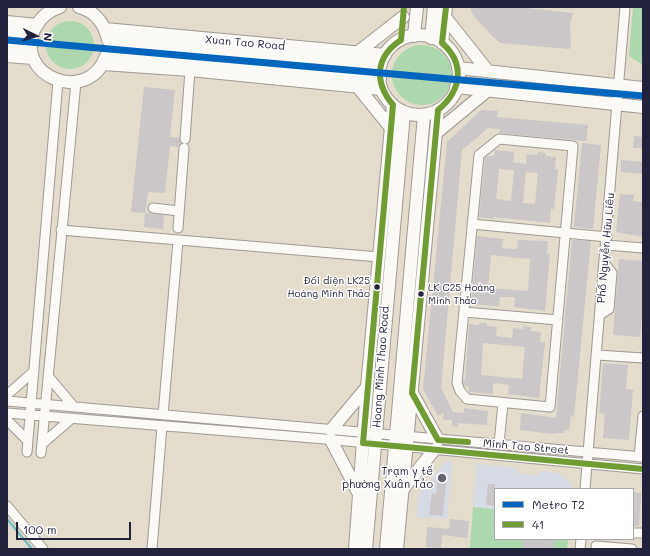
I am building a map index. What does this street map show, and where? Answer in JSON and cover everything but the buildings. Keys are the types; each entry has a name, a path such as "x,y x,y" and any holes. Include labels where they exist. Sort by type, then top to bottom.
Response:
{"main road":[{"path":"60,7 45,14 35,29 32,53 46,75 58,81 70,83 83,80 94,74 105,59 107,35 94,14 80,7"},
{"path":"414,36 417,7"},
{"path":"434,7 437,40"},
{"path":"401,40 404,12"},
{"path":"358,53 404,12"},
{"path":"437,40 445,12"},
{"path":"445,12 487,70"},
{"path":"7,22 35,29"},
{"path":"7,31 35,29"},
{"name":"Xuan Tao Road","path":"107,35 358,53 383,59"},
{"name":"Xuan Tao Road","path":"107,35 383,59"},
{"path":"421,35 437,40 454,56 458,68 454,95 445,106 424,115 404,113 392,106 380,84 383,59 396,43 414,36 421,35"},
{"path":"7,47 32,53"},
{"path":"7,56 32,53"},
{"path":"105,59 190,70 357,86 380,84"},
{"path":"105,59 380,84"},
{"path":"458,68 643,88"},
{"path":"357,86 390,128"},
{"path":"456,87 643,107"},
{"path":"436,133 488,90"},
{"name":"Hoang Minh Thao Road","path":"355,549 376,434 379,257 392,106"},
{"name":"Hoang Minh Thao Road","path":"406,392 438,110"},
{"name":"Hoang Minh Thao Road","path":"366,549 363,438 367,387 379,317 404,113"},
{"name":"Hoang Minh Thao Road","path":"386,549 402,437 406,392 424,115"},
{"path":"365,495 329,436 367,387"},
{"path":"403,489 436,445 406,392"},
{"name":"Hoang Minh Thao Road","path":"397,549 403,489 402,437"}],"street":[{"name":"Phố Nguyễn Hữu Liêu","path":"585,488 601,314 625,7"},
{"path":"178,228 190,70"},
{"path":"27,452 58,81"},
{"path":"72,418 42,448 61,230 76,82"},
{"path":"499,139 574,146 566,233 550,407 467,399 460,391 457,383 479,155 499,139"},
{"path":"153,208 179,211"},
{"path":"472,224 566,233 643,248"},
{"path":"61,230 379,257"},
{"path":"163,415 178,241"},
{"path":"464,312 558,320"},
{"path":"597,355 643,358"},
{"path":"7,395 34,372"},
{"path":"48,376 74,407"},
{"path":"7,401 163,415 329,436"},
{"path":"499,444 503,403"},
{"path":"7,413 162,426 363,438"},
{"path":"641,457 643,416"},
{"path":"7,420 28,441"},
{"path":"152,549 162,426"},
{"name":"Minh Tao Street","path":"363,438 376,434 402,437 436,445 499,444 641,457"},
{"name":"Minh Tao Street","path":"363,438 643,469"},
{"path":"7,506 43,549"},
{"path":"596,546 632,549"}],"shaded area":[{"name":"Trạm y tế phường Xuân Tảo","path":"447,461 452,462 447,519 417,517 419,493"},
{"path":"477,464 517,468 516,473 538,475 542,471 560,473 572,486 572,488 494,488 494,509 473,507"}],"green space":[{"path":"633,7 643,7 643,65 629,56"},
{"path":"70,21 79,23 87,28 92,36 94,45 92,54 87,62 79,67 70,69 61,67 53,62 48,54 46,45 48,36 53,28 61,23"},
{"path":"416,45 428,45 439,50 447,58 452,69 450,87 439,100 428,105 416,105 405,100 397,92 392,81 392,69 397,58 405,50"},
{"path":"473,507 494,509 494,540 568,540 567,549 470,549"}],"waterway":[{"path":"7,519 32,549"}],"metro line":[{"name":"T2","path":"7,40 643,96"}],"transit line":[{"name":"41","path":"404,7 401,40 386,54 380,70 380,79 383,88 393,105 363,443 643,469"},
{"name":"41","path":"446,7 442,43 450,51 455,60 458,77 452,94 446,103 438,110 412,393 438,440 468,442"}],"place":[{"name":"Đối diện LK25 Hoàng Minh Thảo","path":"377,287"},
{"name":"LK C25 Hoàng Minh Thảo","path":"421,294"},
{"name":"Trạm y tế phường Xuân Tảo","path":"442,478"}]}
